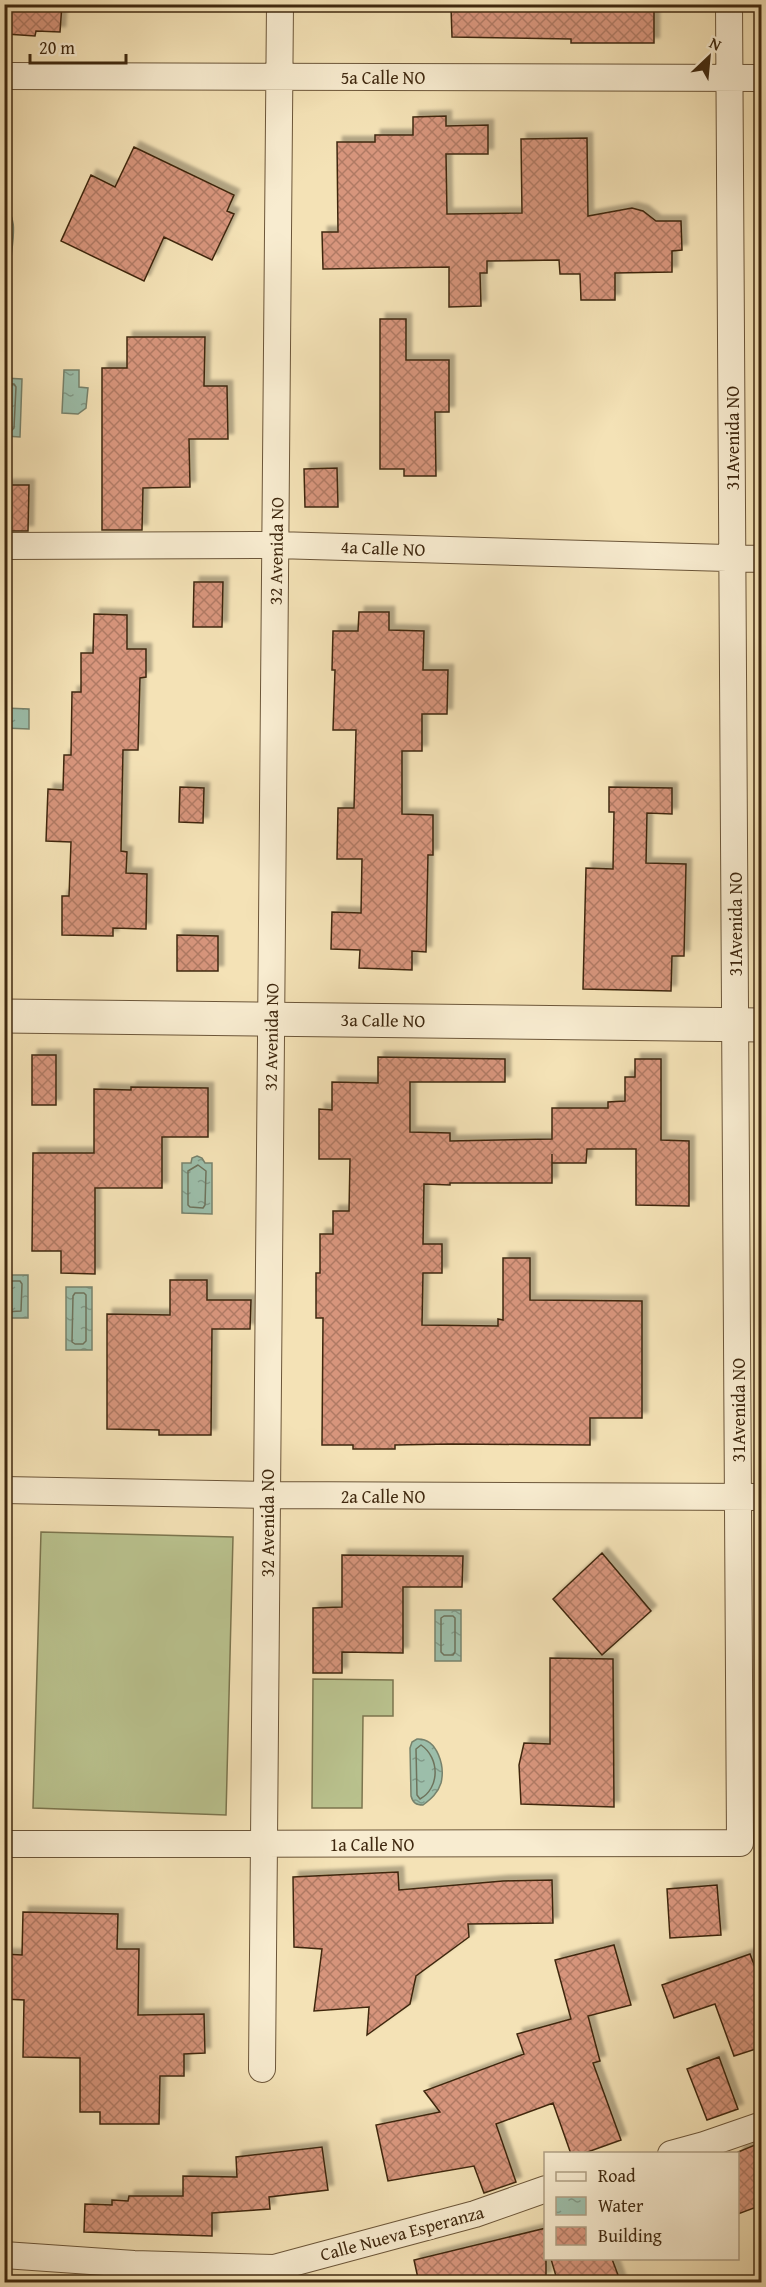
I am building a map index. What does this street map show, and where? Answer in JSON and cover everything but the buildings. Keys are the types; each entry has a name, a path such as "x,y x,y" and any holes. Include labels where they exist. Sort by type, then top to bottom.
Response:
{"street":[{"name":"32 Avenida NO","path":"262,2069 280,4"},
{"name":"31Avenida NO","path":"729,4 733,559 748,1025 750,1497 740,1843"},
{"name":"5a Calle NO","path":"4,76 762,78"},
{"name":"4a Calle NO","path":"4,546 276,545 762,559"},
{"name":"3a Calle NO","path":"4,1016 748,1025"},
{"name":"2a Calle NO","path":"4,1490 267,1495 750,1497"},
{"name":"1a Calle NO","path":"4,1844 740,1843"},
{"path":"677,2152 762,2125"},
{"name":"Calle Nueva Esperanza","path":"4,2255 134,2264 274,2268 475,2214 544,2191"}],"shaded area":[{"path":"41,1532 233,1537 226,1815 33,1808"},
{"path":"313,1679 393,1680 393,1716 363,1716 362,1808 312,1808"}],"water":[{"path":"4,206 9,211 13,223 11,259 5,258"},
{"path":"64,370 79,370 79,387 88,388 86,408 78,414 62,413"},
{"path":"5,378 22,379 20,437 5,436"},
{"path":"5,708 29,709 29,729 5,728"},
{"path":"197,1156 205,1163 212,1163 212,1214 182,1213 182,1163 191,1163 192,1158"},
{"path":"5,1275 28,1275 28,1318 5,1318"},
{"path":"66,1287 92,1287 92,1350 66,1350"},
{"path":"435,1610 461,1610 461,1661 435,1661"},
{"path":"417,1739 430,1743 435,1748 442,1769 438,1790 423,1805 415,1803 411,1796 410,1748 412,1742"}]}
